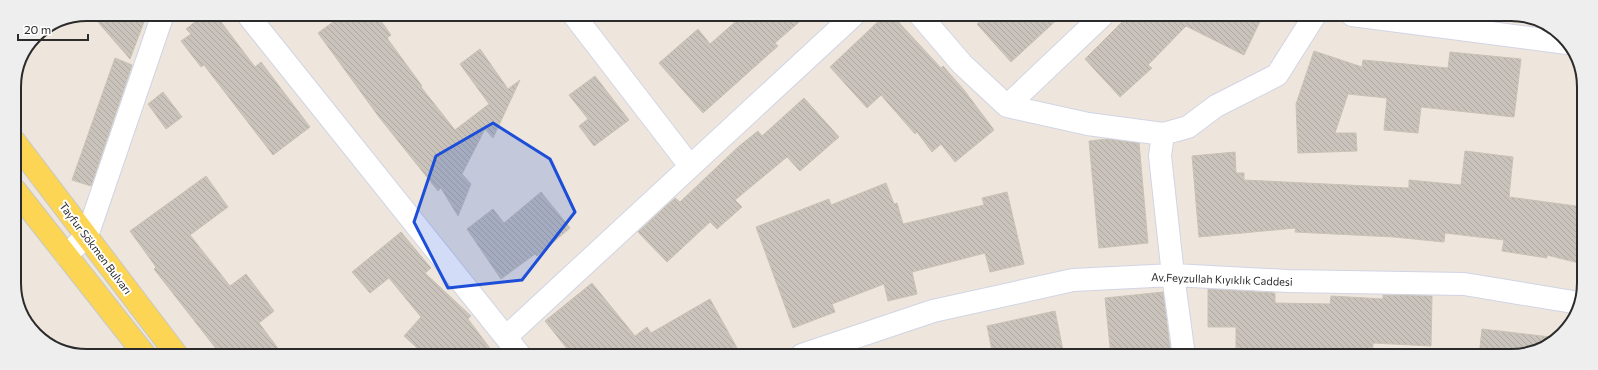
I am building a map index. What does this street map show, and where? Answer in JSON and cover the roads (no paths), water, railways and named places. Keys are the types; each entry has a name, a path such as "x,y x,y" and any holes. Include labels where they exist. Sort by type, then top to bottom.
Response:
{"main road":[{"name":"Tayfur Sökmen Bulvarı","path":"21,151 172,349"},
{"path":"21,198 140,349"}],"street":[{"path":"66,255 87,236 161,21"},
{"path":"253,21 515,349"},
{"path":"578,21 690,166"},
{"path":"506,337 847,21"},
{"path":"925,21 962,64 1007,106 1088,124 1163,134 1188,127 1216,106 1277,75 1311,21"},
{"path":"1007,106 1097,21"},
{"path":"1398,21 1559,42"},
{"path":"1163,134 1160,156 1173,275 1183,349"},
{"name":"Av.Feyzullah Kıyıklık Caddesi","path":"820,349 933,311 1073,280 1173,275 1288,281 1464,284 1574,302"}]}
